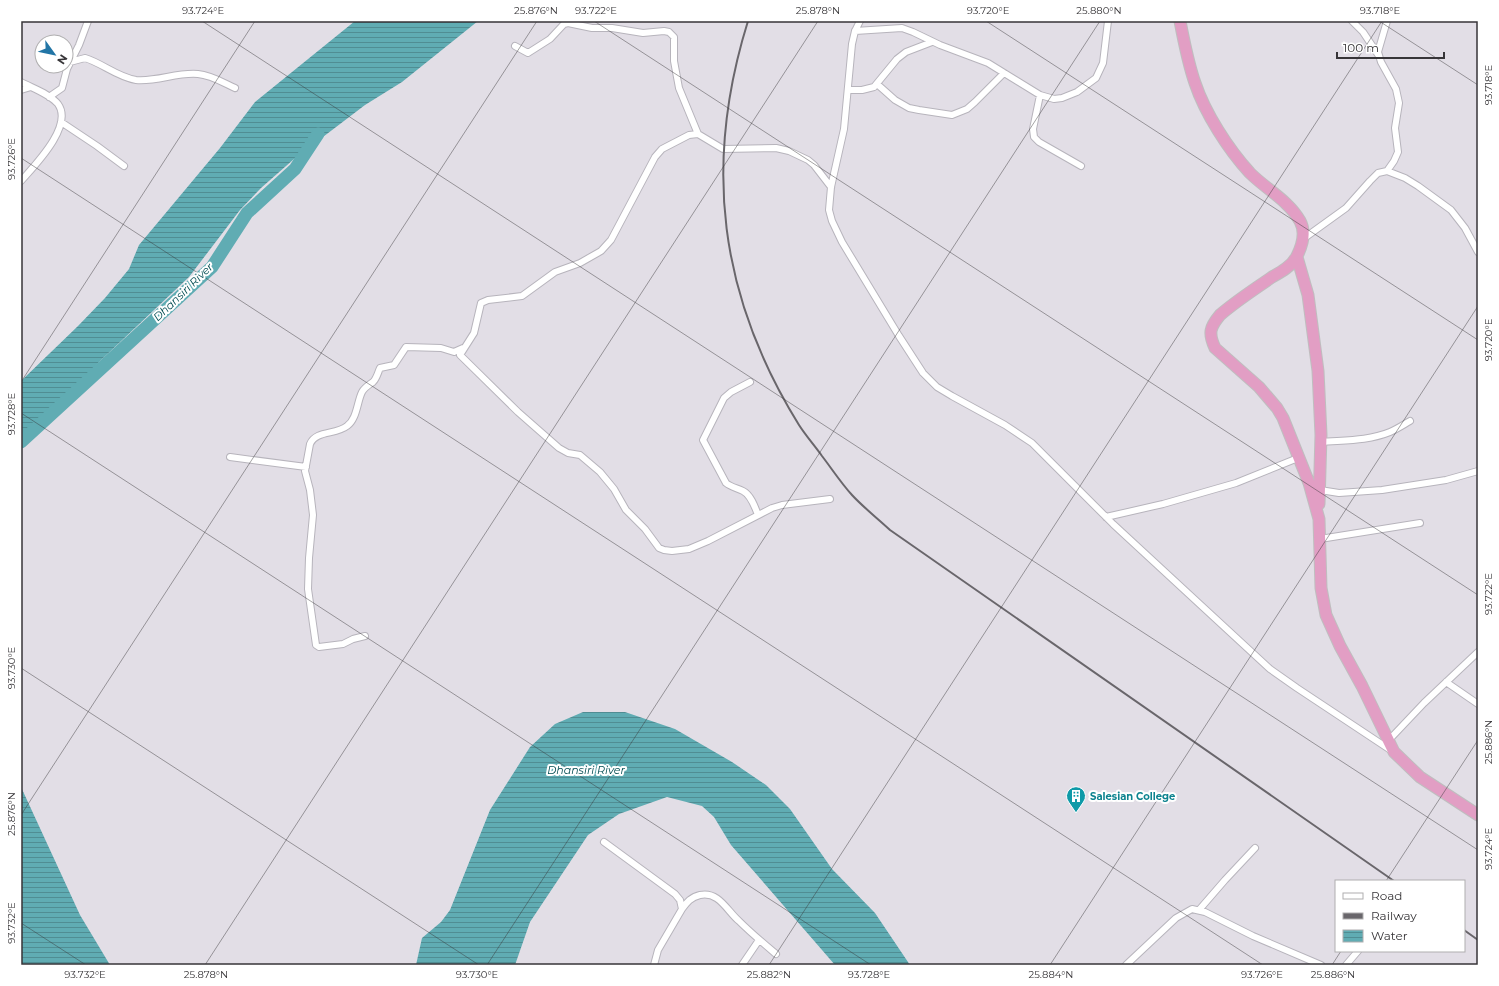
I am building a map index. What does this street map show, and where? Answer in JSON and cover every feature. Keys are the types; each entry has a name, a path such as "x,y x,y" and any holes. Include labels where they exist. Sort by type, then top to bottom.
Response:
{"highway":[{"path":"1180,21 1195,84 1223,137 1241,162 1258,180 1295,213 1301,223 1303,238 1296,257 1284,269 1220,315 1211,330 1211,339 1215,348 1259,387 1277,408 1283,418 1313,496 1319,519"},
{"path":"1296,257 1308,295 1318,371 1321,442 1319,519 1321,588 1326,615 1340,646 1362,686 1394,752 1420,778 1478,815"}],"street":[{"path":"74,55 79,46 88,21"},
{"path":"608,21 611,28"},
{"path":"860,21 855,31 852,44 843,136 831,187 829,210 836,230 898,336 923,373 942,390 1005,425 1032,443 1106,517 1270,669 1394,752"},
{"path":"855,31 902,28 932,42 988,63 1040,95 1054,99 1062,98 1077,92 1096,78 1103,63 1108,21"},
{"path":"1352,21 1363,32 1380,58 1396,89 1399,103 1395,128 1398,152 1387,171"},
{"path":"1380,58 1378,52 1379,46 1388,21"},
{"path":"515,46 528,53 550,39 564,24 568,23 592,28 611,28 643,33 664,31 672,34 674,37 674,61 678,88 698,134"},
{"path":"848,90 862,90 874,87 897,60 906,52 932,42"},
{"path":"74,61 84,58 134,79 146,80 200,74 235,88"},
{"path":"877,84 895,100 909,108 952,115 964,111 975,102 1004,72"},
{"path":"50,97 62,88 66,74"},
{"path":"21,82 50,97 58,105 61,112 61,122 51,144 21,181"},
{"path":"21,90 31,87"},
{"path":"1040,95 1033,129 1034,137 1039,142 1081,166"},
{"path":"61,122 124,166"},
{"path":"830,499 782,505 758,515 708,541 689,549 672,551 662,550 654,543 645,529 626,510 614,488 600,472 580,455 562,450 518,412 461,358 461,353 476,328 481,303 488,300 522,296 555,272 580,263 601,251 611,240 658,153 662,149 689,134 698,134 723,148 776,148 789,151 808,160 814,165 831,187"},
{"path":"1303,238 1346,208 1378,173 1387,171 1405,178 1451,210 1466,228 1478,252"},
{"path":"366,636 353,639 342,644 319,647 316,645 308,589 313,515 310,490 305,472 312,440 318,436 347,426 355,413 364,389 374,381 381,366 392,366 395,364 405,348 409,346 441,348 454,352 466,346"},
{"path":"750,382 724,398 703,440 726,483 749,495 758,515"},
{"path":"1321,442 1355,440 1373,437 1390,432 1410,421"},
{"path":"230,457 306,466"},
{"path":"1106,517 1163,504 1236,483 1298,458"},
{"path":"1320,490 1339,493 1382,490 1446,480 1478,471"},
{"path":"1320,539 1420,523"},
{"path":"1388,741 1424,703 1478,652"},
{"path":"1446,682 1478,704"},
{"path":"604,842 675,894 680,900 682,909"},
{"path":"1199,910 1224,880 1255,848"},
{"path":"654,965 658,950 686,903 693,896 705,894 712,895 721,901 737,920 776,954"},
{"path":"1126,965 1176,918 1192,909 1199,910 1321,965"},
{"path":"742,965 759,940"},
{"path":"1346,965 1357,952"}],"water":[{"name":"Dhansiri River","path":"355,21 478,21 402,82 365,105 294,159 261,188 240,210 189,277 100,361 52,414 21,442 21,381 105,298 129,269 139,245 220,148 255,102"},
{"name":"Dhansiri River","path":"583,712 625,712 675,729 732,762 766,785 790,809 832,869 875,913 910,965 835,965 731,845 714,817 702,806 667,797 619,814 588,835 530,922 515,965 416,965 422,938 441,922 450,910 490,810 530,747 555,724"},
{"path":"21,787 80,915 110,965 21,965"}],"waterway":[{"name":"Dhansiri River","path":"21,442 212,267 247,213 295,169 318,134"}],"railway":[{"path":"748,21 734,74 726,127 723,178 727,229 736,278 751,328 772,377 799,425 840,481 865,508 890,530 1393,880"},
{"path":"1465,931 1478,940"}],"place":[{"name":"Salesian College","path":"1076,813"}]}
